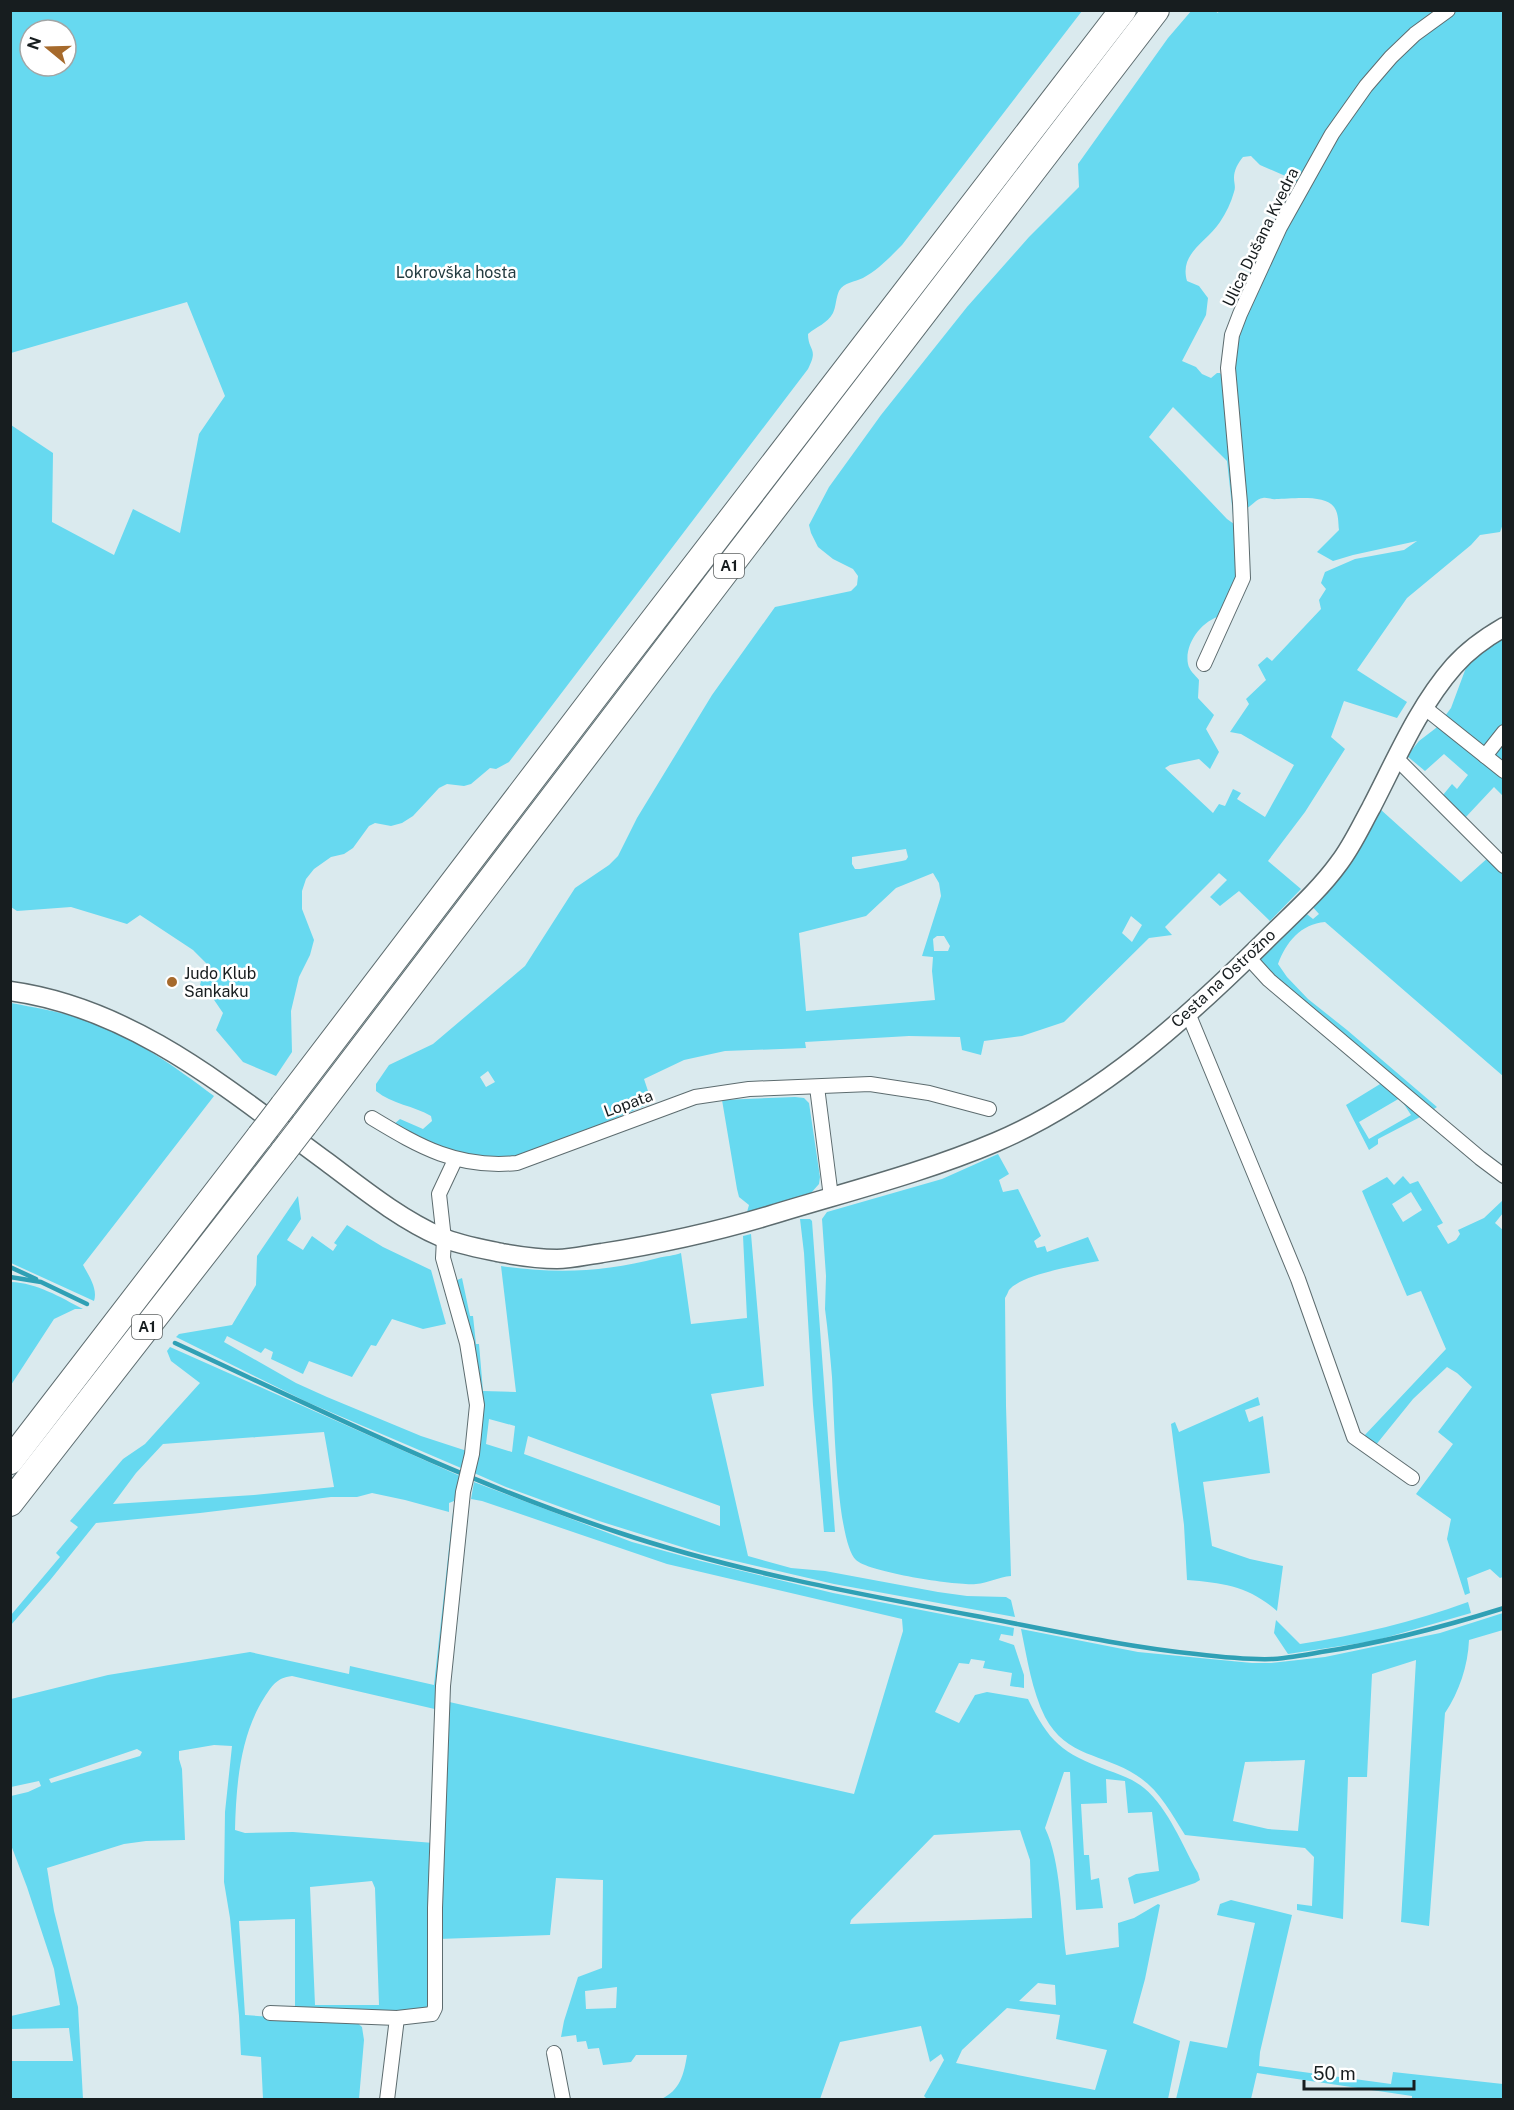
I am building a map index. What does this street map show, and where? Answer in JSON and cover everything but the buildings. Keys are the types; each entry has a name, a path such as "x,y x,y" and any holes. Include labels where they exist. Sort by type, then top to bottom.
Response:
{"highway":[{"name":"A1","path":"10,1461 1123,10"},
{"name":"A1","path":"10,1503 304,1125 1156,10"}],"street":[{"name":"Ulica Dušana Kvedra","path":"1204,664 1243,578 1240,503 1228,368 1232,335 1280,227 1332,134 1385,63 1416,34 1448,10"},
{"name":"Cesta na Ostrožno","path":"10,991 48,998 82,1008 138,1031 203,1071 382,1202 444,1239 505,1254 556,1259 655,1245 750,1221 933,1166 995,1143 1103,1083 1188,1013 1319,887 1357,836 1408,736 1454,666 1478,643 1503,627"},
{"path":"1425,708 1503,771"},
{"path":"1485,756 1503,732"},
{"path":"1396,759 1503,866"},
{"path":"1248,957 1269,980 1503,1176"},
{"path":"1188,1013 1298,1279 1354,1437 1412,1478"},
{"name":"Lopata","path":"372,1118 423,1146 455,1160 494,1166 517,1163 695,1097 749,1089 870,1084 929,1093 989,1109"},
{"path":"817,1087 831,1197"},
{"path":"270,2013 396,2018 432,2014 435,2008 435,1919 443,1686 463,1492 472,1454 477,1405 467,1343 443,1258 444,1239 439,1194 455,1160"},
{"path":"387,2100 396,2018"},
{"path":"554,2054 562,2100"}],"green space":[{"name":"Lokrovška hosta","path":"11,10 1082,11 902,245 874,271 841,288 831,317 808,334 813,357 808,369 509,762 496,769 490,768 471,784 464,786 447,784 439,788 413,816 402,823 391,826 375,823 369,826 353,848 344,854 331,857 314,869 306,879 302,891 302,909 314,940 310,955 299,977 291,1011 292,1052 276,1076 243,1062 216,1030 223,1013 208,991 200,985 206,963 193,950 140,915 127,924 71,907 17,911 11,907 11,425 53,453 52,522 114,555 133,509 180,533 199,434 225,396 187,302 11,353"},
{"path":"1192,10 1218,13 1219,10 1437,11 1411,29 1370,85 1416,41 1454,11 1503,11 1503,524 1500,532 1480,535 1407,598 1357,670 1407,702 1397,718 1344,701 1331,737 1345,749 1305,812 1268,861 1301,889 1270,921 1239,891 1220,906 1210,897 1227,880 1219,873 1165,927 1172,935 1149,938 1064,1022 1022,1036 984,1041 981,1055 962,1050 960,1037 909,1036 805,1042 806,1048 725,1051 684,1060 644,1079 652,1103 529,1154 506,1157 467,1155 428,1142 393,1125 400,1119 423,1129 432,1121 431,1116 389,1099 376,1091 376,1084 389,1065 433,1044 525,966 575,888 609,865 618,856 637,818 712,695 775,607 851,591 857,585 858,576 853,569 833,559 818,547 811,533 809,525 829,487 881,415 967,307 1029,237 1079,187 1078,164 1168,38","holes":["1370,85 1326,149 1244,314 1231,367 1247,508 1265,498 1316,499 1330,503 1337,512 1339,530 1317,552 1333,561 1417,541 1404,550 1355,559 1325,572 1321,583 1326,589 1319,600 1321,609 1272,661 1267,657 1258,665 1266,680 1246,699 1249,704 1230,732 1241,734 1294,765 1265,817 1237,799 1241,793 1233,789 1225,806 1219,804 1213,813 1165,768 1199,759 1210,769 1219,752 1206,729 1214,715 1198,698 1199,680 1190,668 1187,656 1192,641 1201,628 1207,622 1221,616 1243,563 1223,377 1217,373 1211,378 1202,374 1196,367 1182,361 1206,315 1208,298 1199,286 1187,281 1187,263 1195,249 1220,222 1226,211 1235,190 1236,169 1243,157 1251,156 1260,165 1299,182","1173,407 1227,461 1234,524 1149,437","906,849 908,857 906,860 860,869 855,869 852,857","933,873 939,883 941,896 922,956 933,957 935,1000 806,1011 799,933 866,916 896,888","1131,916 1142,925 1132,942 1122,933","937,936 944,936 950,946 948,951 934,951 933,939","488,1071 495,1082 486,1087 480,1077"]},
{"path":"1503,631 1503,796 1494,787 1464,819 1443,795 1452,784 1457,789 1468,775 1444,754 1425,771 1407,756 1419,741 1436,728 1451,708 1467,665"},
{"path":"1380,809 1461,882 1490,856 1503,869 1503,1076 1325,922 1316,923 1302,930 1285,948 1278,964 1308,999 1437,1107 1434,1109 1253,958 1303,911 1313,919 1319,914 1310,904"},
{"path":"11,1003 69,1015 121,1035 169,1063 214,1096 83,1265 94,1287 94,1301 11,1263"},
{"path":"1385,1081 1424,1115 1378,1139 1378,1144 1369,1150 1346,1105","holes":["1400,1098 1411,1115 1369,1139 1359,1122"]},
{"path":"804,1098 809,1103 820,1177 819,1184 811,1193 747,1212 749,1205 739,1197 737,1189 722,1100"},
{"path":"998,1154 1009,1174 999,1180 1003,1192 1018,1189 1041,1236 1034,1241 1037,1248 1045,1246 1047,1252 1088,1237 1099,1261 1026,1279 1009,1290 1005,1298 1011,1576 966,1584 913,1577 864,1565 856,1560 849,1548 840,1502 825,1309 826,1276 822,1219 827,1212 942,1179"},
{"path":"1403,1176 1410,1184 1418,1181 1443,1223 1437,1226 1448,1244 1456,1240 1460,1234 1458,1230 1484,1218 1503,1200 1503,1213 1495,1223 1504,1231 1503,1577 1500,1578 1490,1569 1467,1578 1470,1593 1465,1595 1447,1539 1451,1519 1416,1494 1453,1444 1438,1432 1472,1387 1447,1367 1413,1399 1375,1446 1363,1437 1446,1349 1421,1291 1407,1296 1362,1191 1387,1177 1394,1185","holes":["1411,1192 1422,1210 1403,1222 1392,1204"]},
{"path":"298,1196 301,1219 287,1240 303,1250 312,1236 333,1251 337,1245 334,1243 347,1225 383,1247 431,1270 446,1324 423,1329 392,1319 376,1346 371,1345 352,1377 309,1361 303,1374 271,1359 273,1352 265,1348 261,1353 227,1336 224,1342 296,1383 327,1397 421,1436 467,1451 461,1468 307,1402 176,1337 179,1334 232,1325 256,1285 257,1256"},
{"path":"800,1219 812,1221 835,1532 824,1532"},
{"path":"751,1234 764,1386 711,1394 748,1556 791,1568 825,1571 938,1592 967,1596 1006,1597 1011,1600 1015,1617 834,1584 701,1553 599,1521 474,1473 481,1427 455,1281 462,1278 470,1316 473,1316 476,1344 479,1344 483,1391 516,1392 501,1266 561,1271 600,1269 681,1253 691,1324 747,1318 743,1236","holes":["489,1419 515,1426 512,1452 486,1444","528,1436 720,1506 720,1526 524,1454"]},
{"path":"11,1282 39,1288 83,1309 75,1309 54,1319 11,1385"},
{"path":"170,1347 460,1476 454,1501 449,1503 449,1512 372,1493 357,1497 331,1497 96,1523 11,1625 11,1615 60,1557 56,1553 78,1527 70,1521 123,1459 145,1444 200,1383 171,1361 167,1351","holes":["324,1432 334,1487 254,1495 113,1504 136,1473 163,1444"]},
{"path":"1258,1397 1260,1405 1245,1410 1249,1422 1263,1416 1270,1473 1203,1482 1212,1546 1250,1559 1283,1566 1277,1611 1256,1596 1235,1587 1187,1580 1184,1525 1171,1424 1175,1422 1179,1432"},
{"path":"474,1482 632,1542 701,1561 833,1593 1014,1628 1013,1636 1001,1634 999,1640 1014,1645 1024,1675 1024,1688 1010,1686 1012,1673 983,1668 985,1661 971,1659 969,1664 959,1663 935,1712 959,1723 975,1695 987,1692 1028,1699 1043,1726 1058,1744 1079,1758 1140,1785 1161,1806 1168,1817 1200,1880 1134,1904 1128,1878 1136,1874 1159,1871 1152,1812 1128,1813 1125,1781 1106,1779 1107,1803 1081,1804 1084,1855 1089,1855 1091,1880 1099,1878 1103,1908 1076,1910 1070,1772 1064,1772 1045,1828 1054,1856 1060,1890 1066,1955 1119,1947 1118,1923 1160,1905 1145,1979 1133,2023 1180,2041 1168,2099 927,2099 924,2096 944,2060 941,2054 930,2062 921,2026 840,2042 820,2099 661,2099 677,2087 687,2055 636,2055 631,2062 603,2065 599,2048 588,2049 586,2041 577,2042 576,2035 561,2037 578,1977 602,1968 603,1880 556,1878 550,1935 438,1939 445,1701 854,1794 903,1631 902,1619 667,1564 471,1499","holes":["1020,1830 1030,1860 1032,1918 850,1924 851,1920 934,1835","1038,1983 1055,1985 1056,2005 1019,2001","617,1987 616,2008 586,2009 585,1991","1007,2008 1060,2015 1056,2039 1107,2050 1095,2090 956,2063 962,2050"]},
{"path":"453,1512 458,1515 439,1710 292,1676 287,1677 272,1686 264,1698 249,1728 241,1762 235,1830 245,1833 293,1832 434,1843 429,2009 397,2014 295,2012 295,1919 239,1921 245,2015 354,2020 362,2027 364,2040 359,2099 263,2099 261,2057 241,2055 230,1918 224,1882 225,1812 232,1746 214,1745 179,1751 185,1840 124,1844 47,1868 54,1911 78,2007 83,2099 11,2099 10,2031 12,2061 73,2061 69,2028 11,2029 11,2016 60,2005 54,1969 11,1845 11,1796 41,1786 39,1781 11,1787 11,1699 108,1675 250,1652 349,1674 350,1666 434,1685","holes":["137,1749 142,1752 140,1756 51,1783 49,1779","372,1881 375,1888 379,2005 315,2005 310,1887"]},
{"path":"1468,1602 1471,1613 1374,1641 1288,1654 1274,1633 1276,1620 1300,1644 1385,1627"},
{"path":"1503,1613 1503,1630 1469,1640 1462,1678 1445,1713 1429,1926 1401,1922 1416,1660 1372,1674 1367,1777 1348,1777 1343,1919 1297,1910 1297,1904 1312,1906 1314,1857 1305,1848 1185,1835 1164,1802 1144,1781 1124,1768 1086,1753 1064,1740 1054,1730 1040,1707 1030,1674 1021,1629 1138,1652 1252,1663 1325,1657 1440,1633","holes":["1305,1760 1298,1831 1268,1829 1233,1821 1245,1762"]},
{"path":"1231,1900 1292,1915 1260,2052 1259,2066 1391,2084 1393,2072 1503,2084 1503,2099 1412,2099 1412,2096 1257,2073 1251,2099 1176,2099 1190,2041 1227,2048 1255,1923 1217,1915 1220,1904"}],"waterway":[{"path":"10,1267 36,1279"},
{"path":"10,1277 41,1282 87,1304"},
{"path":"175,1343 393,1444 560,1512 663,1547 710,1560 853,1592 1121,1644 1254,1659 1291,1657 1367,1644 1436,1628 1504,1608"}],"place":[{"name":"Judo Klub Sankaku","path":"172,982"}]}
